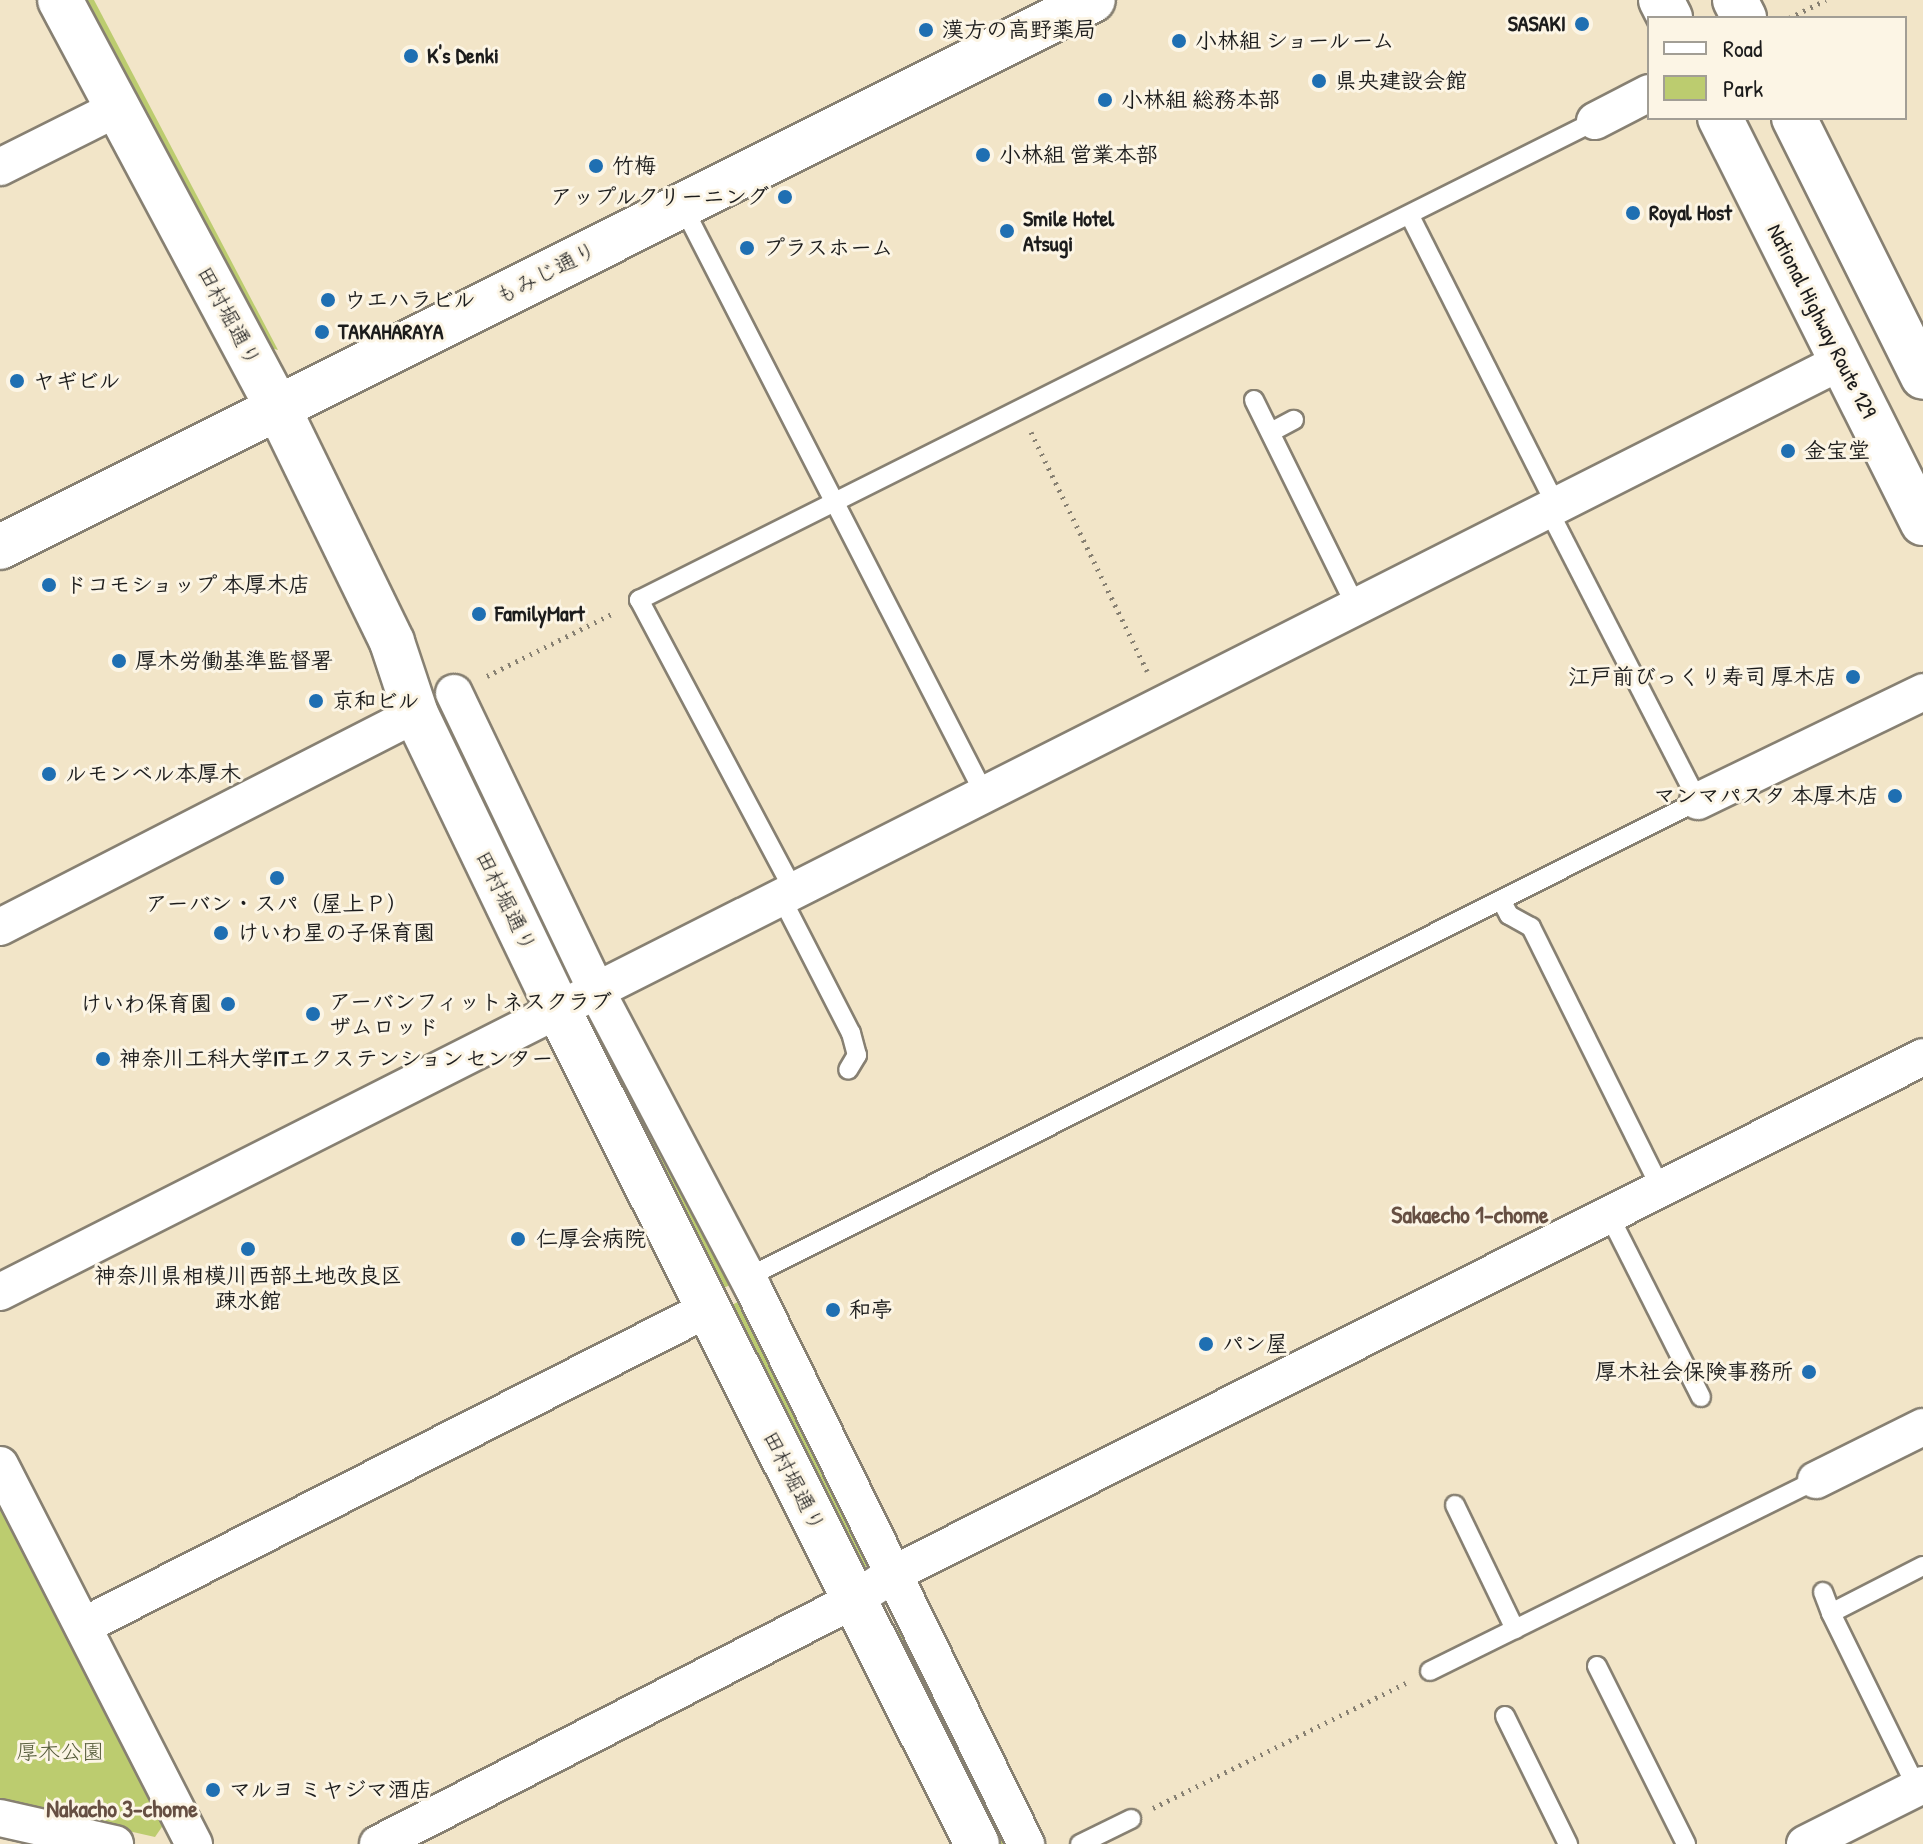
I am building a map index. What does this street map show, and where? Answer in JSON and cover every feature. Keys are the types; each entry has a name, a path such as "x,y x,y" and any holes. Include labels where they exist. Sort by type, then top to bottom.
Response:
{"main road":[{"name":"田村堀通り","path":"60,0 278,408 392,642 416,714 577,998 708,1309 977,1844"},
{"name":"もみじ通り","path":"0,547 1093,0"},
{"name":"National Highway Route 129","path":"1721,120 1923,523"},
{"path":"1795,120 1912,328 1923,377"}],"street":[{"path":"1595,121 1647,94"},
{"path":"0,167 118,108"},
{"path":"0,1292 1842,361"},
{"path":"1698,801 1923,692"},
{"path":"454,693 577,998 746,1278 1026,1844"},
{"path":"0,927 416,714"},
{"path":"378,1844 854,1600 893,1574 1923,1057"},
{"path":"85,1625 708,1309"},
{"path":"1816,1480 1923,1427"},
{"path":"0,1465 85,1625 194,1844"},
{"path":"1805,1844 1920,1787"},
{"path":"0,1818 115,1844"}],"lane":[{"path":"848,1070 857,1055 851,1033 788,894 639,600 1595,121"},
{"path":"682,205 985,795"},
{"path":"746,1278 1698,801 1410,216"},
{"path":"1254,400 1356,606"},
{"path":"1271,432 1294,420"},
{"path":"1501,900 1509,915 1531,927 1661,1189"},
{"path":"1609,1215 1701,1397"},
{"path":"1430,1671 1816,1480"},
{"path":"1455,1505 1515,1629"},
{"path":"1831,1613 1923,1566"},
{"path":"1823,1592 1920,1787"},
{"path":"1597,1666 1686,1844"},
{"path":"1505,1716 1568,1844"},
{"path":"1080,1844 1131,1819"}],"path":[{"path":"1793,16 1826,0"},
{"path":"1020,409 1163,705"},
{"path":"454,693 639,600"},
{"path":"1131,1819 1430,1671"}],"green space":[{"path":"83,0 94,0 278,350 268,347"},
{"path":"451,706 582,987 566,995 435,714"},
{"path":"599,1014 731,1285 717,1292 585,1021"},
{"path":"742,1300 871,1564 857,1571 728,1307"},
{"name":"厚木公園","path":"0,1503 164,1824 155,1837 0,1802"},
{"path":"907,1625 1019,1844 998,1844 891,1633"}],"place":[{"name":"SASAKI","path":"1582,24"},
{"name":"漢方の高野薬局","path":"926,30"},
{"name":"小林組 ショールーム","path":"1179,41"},
{"name":"K's Denki","path":"411,56"},
{"name":"県央建設会館","path":"1319,81"},
{"name":"小林組 総務本部","path":"1105,100"},
{"name":"小林組 営業本部","path":"983,155"},
{"name":"竹梅","path":"596,166"},
{"name":"アップルクリーニング","path":"785,197"},
{"name":"Royal Host","path":"1633,213"},
{"name":"Smile Hotel Atsugi","path":"1007,231"},
{"name":"プラスホーム","path":"747,248"},
{"name":"ウエハラビル","path":"328,300"},
{"name":"TAKAHARAYA","path":"322,332"},
{"name":"ヤギビル","path":"17,381"},
{"name":"金宝堂","path":"1788,451"},
{"name":"ドコモショップ 本厚木店","path":"49,585"},
{"name":"FamilyMart","path":"479,614"},
{"name":"厚木労働基準監督署","path":"119,661"},
{"name":"江戸前びっくり寿司 厚木店","path":"1853,677"},
{"name":"京和ビル","path":"316,701"},
{"name":"ルモンベル本厚木","path":"49,774"},
{"name":"マンマパスタ 本厚木店","path":"1895,796"},
{"name":"アーバン・スパ（屋上Ｐ）","path":"277,878"},
{"name":"けいわ星の子保育園","path":"221,933"},
{"name":"けいわ保育園","path":"228,1004"},
{"name":"アーバンフィットネスクラブ ザムロッド","path":"313,1014"},
{"name":"神奈川工科大学ITエクステンションセンター","path":"103,1059"},
{"name":"仁厚会病院","path":"518,1239"},
{"name":"神奈川県相模川西部土地改良区 疎水館","path":"248,1249"},
{"name":"和亭","path":"833,1310"},
{"name":"パン屋","path":"1206,1344"},
{"name":"厚木社会保険事務所","path":"1809,1372"},
{"name":"マルヨ ミヤジマ酒店","path":"213,1790"}],"district":[{"name":"Sakaecho 1-chome","path":"1470,1215"},
{"name":"Nakacho 3-chome","path":"122,1809"}]}
